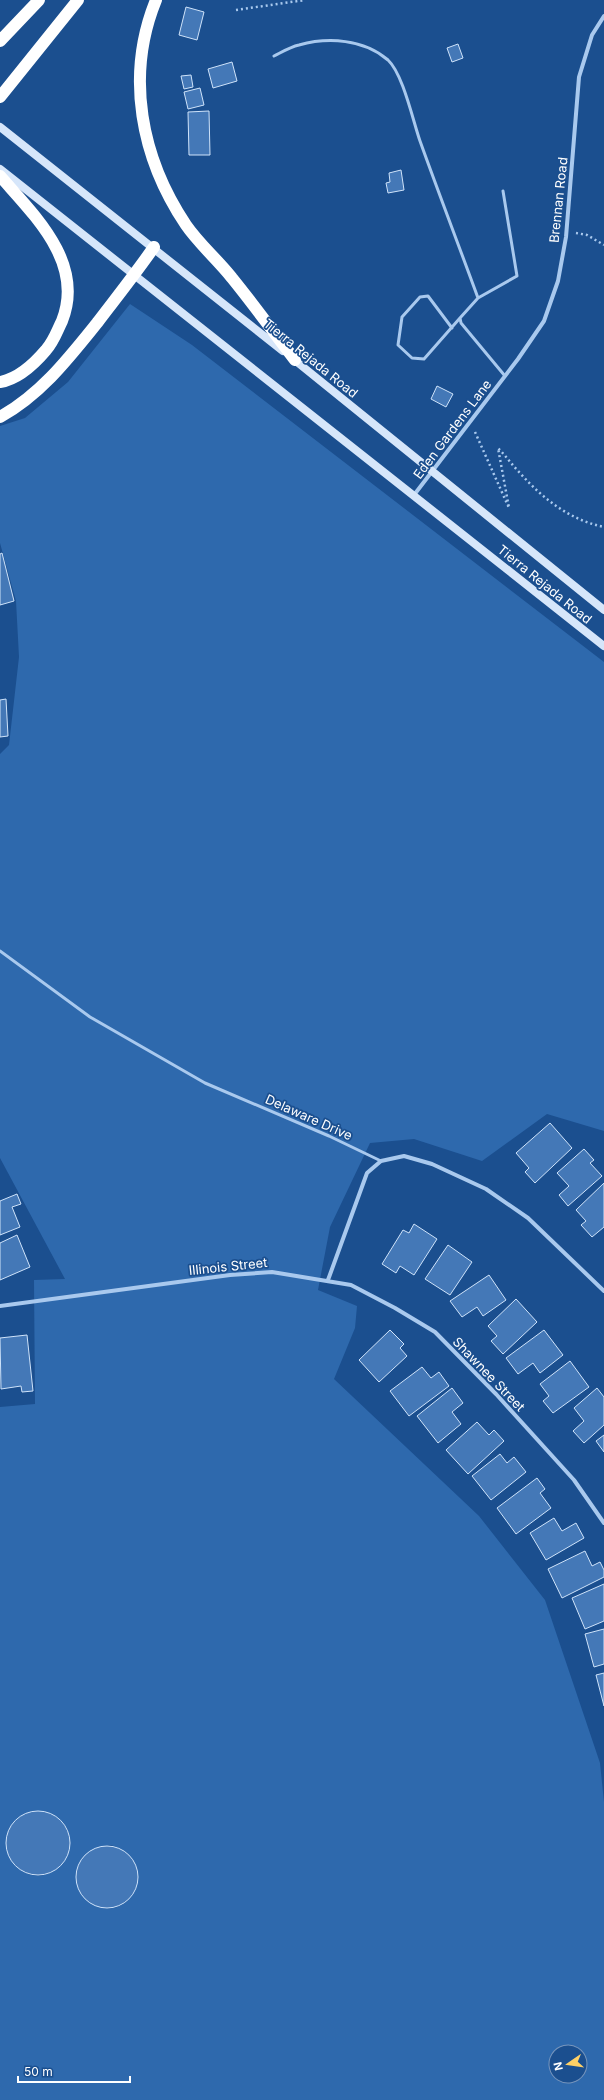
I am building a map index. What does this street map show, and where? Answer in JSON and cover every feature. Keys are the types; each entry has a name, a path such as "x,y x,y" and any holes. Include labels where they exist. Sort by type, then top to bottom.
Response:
{"highway":[{"path":"0,41 39,0"},
{"path":"0,97 78,0"},
{"path":"156,0 149,17 142,53 139,91 145,133 161,182 187,226 231,277 295,360"},
{"path":"0,176 51,237 62,258 68,284 66,309 53,342 33,365 0,382"},
{"path":"0,417 14,409 40,388 63,365 135,275 154,248"}],"main road":[{"name":"Tierra Rejada Road","path":"0,126 295,360 604,610"},
{"name":"Tierra Rejada Road","path":"0,168 604,646"}],"street":[{"name":"Brennan Road","path":"505,376 544,321 558,281 566,230 579,77 592,35 604,16"},
{"name":"Eden Gardens Lane","path":"414,495 505,376"},
{"path":"328,1280 367,1173 381,1161 404,1156 432,1164 486,1189 528,1218 604,1292"},
{"name":"Illinois Street","path":"0,1306 230,1274 272,1272 328,1280"},
{"name":"Shawnee Street","path":"328,1280 351,1285 395,1308 435,1332 496,1394 574,1480 604,1523"}],"lane":[{"path":"274,56 299,45 341,40 362,45 378,52 389,61 397,71 420,140 478,298"},
{"path":"452,328 428,296 420,297 402,317 398,345 412,358 424,359 452,328 478,298 516,276 503,191"},
{"path":"460,318 461,323 505,376"},
{"name":"Delaware Drive","path":"0,951 90,1017 205,1083 329,1136 381,1161"}],"path":[{"path":"236,10 304,0"},
{"path":"566,230 587,235 604,245"},
{"path":"470,422 509,508 498,448 520,474 567,515 604,527"}],"shaded area":[{"path":"130,304 192,345 604,662 604,1131 547,1114 482,1161 414,1139 370,1143 330,1227 318,1290 357,1306 355,1328 334,1379 479,1516 545,1600 600,1763 604,1802 604,2100 0,2100 0,1407 35,1404 34,1280 65,1279 0,1158 0,754 9,745 19,657 16,601 0,543 0,426 25,418 68,382","holes":["35,1811 56,1817 67,1829 70,1843 65,1857 56,1869 43,1875 28,1874 13,1862 9,1854 8,1838 11,1831 20,1819","111,1845 126,1853 135,1863 138,1876 136,1888 130,1898 120,1906 108,1908 95,1905 86,1900 80,1891 77,1882 77,1874 78,1866 87,1854 94,1850"]}],"building":[{"path":"186,7 204,12 197,40 179,35"},
{"path":"458,44 463,58 452,62 447,48"},
{"path":"232,62 237,81 213,88 208,69"},
{"path":"191,75 193,87 184,89 181,76"},
{"path":"200,88 204,105 188,109 184,92"},
{"path":"209,111 210,155 189,155 188,112"},
{"path":"401,170 404,190 388,193 386,183 390,182 389,173"},
{"path":"437,386 453,394 446,407 431,399"},
{"path":"2,553 14,601 0,605 0,554"},
{"path":"6,699 8,736 0,737 0,700"},
{"path":"550,1123 572,1148 535,1183 525,1172 529,1168 516,1153"},
{"path":"584,1149 594,1160 590,1163 602,1176 568,1206 559,1195 569,1186 557,1173"},
{"path":"604,1183 604,1227 592,1237 581,1225 586,1221 576,1210"},
{"path":"17,1194 21,1204 12,1207 20,1227 0,1235 0,1201"},
{"path":"414,1224 437,1239 414,1275 400,1266 396,1273 382,1264 403,1230 409,1233"},
{"path":"17,1235 30,1267 0,1280 0,1243"},
{"path":"448,1245 472,1262 450,1295 425,1279"},
{"path":"489,1275 506,1300 483,1316 477,1307 462,1317 450,1301"},
{"path":"516,1299 537,1322 503,1354 491,1341 497,1336 488,1326"},
{"path":"390,1330 404,1344 400,1348 407,1356 379,1382 359,1360"},
{"path":"544,1330 563,1355 540,1373 533,1363 518,1374 506,1358"},
{"path":"27,1335 33,1391 22,1392 21,1386 1,1389 0,1338"},
{"path":"570,1361 589,1387 553,1413 543,1401 549,1396 540,1384"},
{"path":"422,1367 431,1378 439,1372 449,1386 409,1416 390,1391"},
{"path":"452,1388 463,1403 452,1412 461,1424 438,1443 417,1416"},
{"path":"597,1388 604,1397 604,1425 584,1443 573,1431 584,1421 574,1408"},
{"path":"477,1422 489,1435 494,1430 504,1441 468,1474 446,1450"},
{"path":"604,1435 604,1452 596,1441"},
{"path":"500,1454 507,1463 514,1457 526,1472 491,1500 472,1476"},
{"path":"537,1478 545,1489 540,1493 551,1508 516,1534 497,1508"},
{"path":"554,1518 562,1531 576,1523 584,1538 546,1560 530,1533"},
{"path":"585,1551 592,1566 600,1562 604,1570 604,1577 562,1598 548,1569"},
{"path":"604,1584 604,1621 585,1629 572,1598"},
{"path":"604,1629 604,1664 594,1667 585,1634"},
{"path":"604,1673 604,1706 596,1675"},
{"path":"38,1811 56,1817 64,1825 70,1843 64,1861 56,1869 38,1875 20,1869 12,1861 6,1843 12,1825 20,1817"},
{"path":"107,1846 119,1848 129,1855 136,1865 138,1877 136,1889 129,1899 119,1906 107,1908 95,1906 85,1899 78,1889 76,1877 78,1865 85,1855 95,1848"}]}
